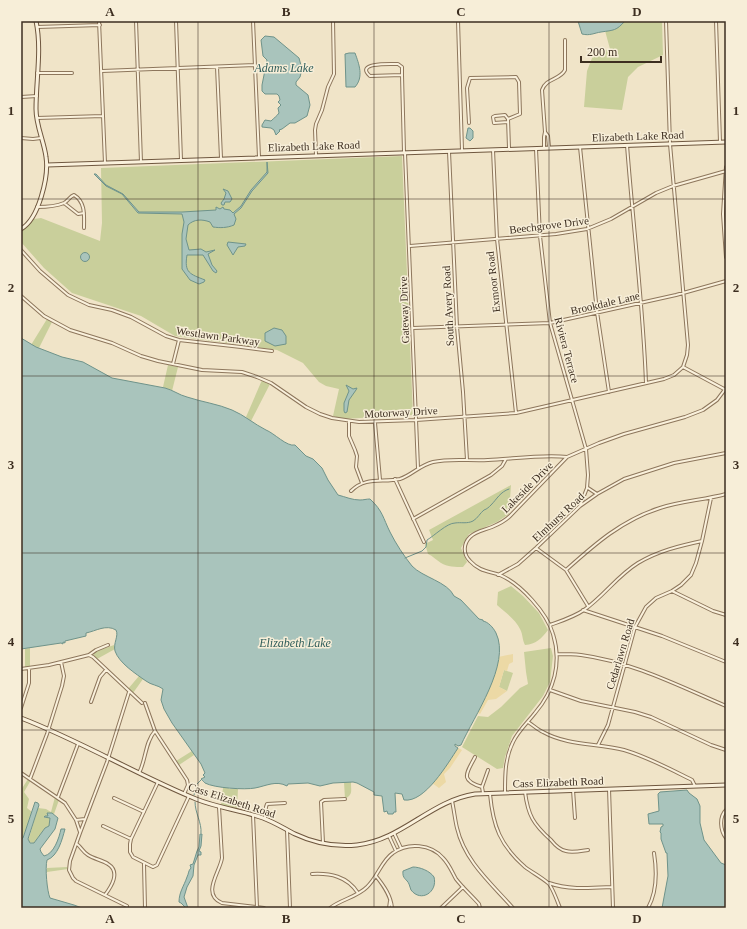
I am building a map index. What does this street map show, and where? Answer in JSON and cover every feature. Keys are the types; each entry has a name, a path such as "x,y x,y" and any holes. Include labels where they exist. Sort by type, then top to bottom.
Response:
{"street":[{"path":"21,229 30,221 35,213 44,185 47,165 46,153 37,118 36,21"},
{"path":"99,21 105,163"},
{"path":"136,21 141,162"},
{"path":"176,21 181,160"},
{"path":"253,21 259,157"},
{"path":"316,155 316,124 322,110 328,87 334,74 333,21"},
{"path":"458,21 462,150"},
{"path":"666,21 670,144 688,345 687,355 683,367 726,389"},
{"path":"716,21 720,142"},
{"path":"37,27 100,25"},
{"path":"549,147 545,132 542,90 543,86 549,81 563,74 565,70 565,40"},
{"path":"371,64 398,64 402,67 402,75 370,76 367,68 371,64"},
{"path":"102,71 255,65"},
{"path":"217,67 221,158"},
{"path":"37,73 72,73"},
{"name":"Gateway Drive","path":"402,75 418,468"},
{"path":"468,123 467,88 470,78 516,77 519,82 520,114 508,119"},
{"path":"21,97 37,96"},
{"path":"508,122 494,123 493,117 505,115 508,119 509,148"},
{"path":"37,118 103,116"},
{"path":"544,147 545,132"},
{"path":"21,138 41,138"},
{"name":"Elizabeth Lake Road","path":"47,165 449,150 726,142"},
{"path":"627,145 631,207 642,302 646,384"},
{"path":"580,147 598,312 610,392"},
{"name":"Riviera Terrace","path":"536,148 540,236 550,323 586,449 588,475 587,488 580,506"},
{"name":"Exmoor Road","path":"493,149 497,239 516,413"},
{"name":"South Avery Road","path":"449,150 457,326 465,416 467,460"},
{"path":"726,167 723,214 726,257"},
{"name":"Beechgrove Drive","path":"410,246 577,232 589,229 611,219 656,193 673,186 726,171"},
{"path":"37,207 64,203 74,195 78,197 84,208 84,228"},
{"path":"64,203 78,214 84,213"},
{"name":"Westlawn Parkway","path":"21,250 40,271 68,295 89,305 112,310 131,317 166,336 178,340 272,351"},
{"name":"Brookdale Lane","path":"413,328 550,323 683,293 726,281"},
{"name":"Motorway Drive","path":"21,296 44,316 70,330 112,343 146,358 202,370 237,372 256,377 271,383 314,412 332,418 349,421 375,422 516,413 646,384 674,375 683,367"},
{"path":"173,364 178,340"},
{"name":"Lakeside Drive","path":"505,792 508,753 513,741 544,702 550,690 556,671 557,654 554,636 542,611 519,588 498,575 475,566 467,558 465,549 468,540 474,534 503,522 567,457 624,434 685,417 703,410 717,400 726,389"},
{"path":"349,421 349,436 357,456 356,467 362,483"},
{"path":"375,422 380,480"},
{"name":"Elmhurst Road","path":"498,575 518,564 580,506 597,494 624,479 674,463 726,453"},
{"path":"351,491 362,483 407,476 418,468 439,461 567,457"},
{"path":"413,519 491,475 502,466 506,459"},
{"path":"395,479 424,542"},
{"path":"587,488 597,494"},
{"path":"566,570 605,536 638,516 674,504 726,494"},
{"name":"Cedarlawn Road","path":"598,745 608,725 634,627 646,607 656,598 681,585 691,575 702,541 711,498"},
{"path":"550,626 583,610 637,563 674,547 702,541"},
{"path":"536,548 566,570 588,606"},
{"path":"672,591 713,611 726,615"},
{"path":"583,610 662,636 726,662"},
{"path":"21,669 61,662 89,655 93,651 108,645"},
{"path":"557,654 580,654 606,659 668,681 726,706"},
{"path":"89,655 93,657 129,692 144,703 155,731 187,779 188,786 184,794"},
{"path":"30,778 49,730 64,680 61,662"},
{"path":"21,708 29,683 29,668"},
{"path":"91,702 100,678 106,670"},
{"path":"550,690 581,701 635,712 651,717 726,750"},
{"path":"127,906 76,881 71,874 69,866 108,758 129,692"},
{"name":"Cass Elizabeth Road","path":"21,718 189,796 265,819 304,838 323,843 342,845 358,845 376,841 389,836 430,811 452,800 483,793 726,785"},
{"path":"528,722 543,732 559,739 624,750 648,758 692,780 695,786"},
{"path":"139,773 149,741 155,731"},
{"path":"58,797 78,744"},
{"path":"475,757 466,774 467,779 472,784 482,787"},
{"path":"483,793 482,787 488,770"},
{"path":"21,772 58,797 68,806 76,820 80,833"},
{"path":"158,782 131,839 131,854 134,858 144,864 155,867 157,865 189,796"},
{"path":"609,789 613,908"},
{"path":"573,790 575,818"},
{"path":"525,792 526,803 537,828 559,848 566,852 588,850"},
{"path":"490,793 492,816 497,832 505,845 524,866 556,886 612,887"},
{"path":"114,798 144,812"},
{"path":"323,843 322,802 324,800 345,799"},
{"path":"452,800 457,829 466,851 480,872 513,908"},
{"path":"265,819 266,807 268,804 285,803"},
{"path":"219,806 222,858 221,865 212,886 212,894 216,900 222,903 264,908"},
{"path":"726,810 722,815 721,826 726,838"},
{"path":"253,815 257,907"},
{"path":"76,820 85,819"},
{"path":"103,826 131,839"},
{"path":"287,830 290,908"},
{"path":"394,833 401,848"},
{"path":"389,836 396,851"},
{"path":"77,844 85,853 111,866 114,878 105,895"},
{"path":"330,908 340,901 367,888 386,859 396,851 401,848 419,846 436,852 447,862 455,877 480,908"},
{"path":"648,908 654,894 655,885 654,853"},
{"path":"144,864 145,908"},
{"path":"312,874 328,874 343,878 358,893"},
{"path":"376,876 385,887 392,908"},
{"path":"549,883 560,908"},
{"path":"441,908 463,887"},
{"path":"389,908 390,899"}],"green space":[{"path":"611,21 662,21 663,55 638,67 628,77 622,110 584,107 587,71 594,53 610,49 604,27"},
{"path":"402,156 413,415 343,419 333,416 339,389 326,386 319,382 303,363 277,350 175,336 141,316 72,293 44,268 21,242 21,232 34,219 41,218 100,241 102,223 101,168"},
{"path":"47,319 52,322 39,348 31,345"},
{"path":"168,365 178,367 172,391 163,387"},
{"path":"262,380 270,384 251,421 246,417"},
{"path":"511,485 509,514 497,522 469,534 461,548 467,562 463,567 446,565 428,554 425,544 433,540 429,530"},
{"path":"511,586 539,613 548,630 541,638 532,644 525,645 521,631 516,622 497,605 498,592"},
{"path":"114,645 115,649 97,659 93,654 97,651"},
{"path":"30,648 30,667 25,667 25,649"},
{"path":"551,648 553,656 550,682 543,696 512,736 503,768 497,769 462,747 478,716 488,717 501,707 520,688 528,684 524,652"},
{"path":"504,670 513,673 507,691 499,687"},
{"path":"139,676 143,679 133,693 128,689"},
{"path":"192,751 194,755 179,765 176,761"},
{"path":"28,779 31,780 24,792 29,799 27,808 32,812 23,838 21,839 21,790"},
{"path":"344,782 351,782 350,794 345,799"},
{"path":"226,787 230,789 238,789 237,808 221,805 223,788"},
{"path":"55,797 59,800 54,814 48,813 48,816 44,817 50,818 49,826 45,828 34,843 29,842 38,808 46,809 51,812"},
{"path":"67,867 68,869 47,872 47,868"}],"sand":[{"path":"513,654 513,662 509,664 507,671 504,670 499,687 507,691 496,699 488,700 480,714 477,712 495,672 498,657"},
{"path":"458,748 462,750 444,774 446,782 439,788 432,783"}],"water":[{"path":"578,21 625,21 614,30 587,35 582,34"},
{"name":"Adams Lake","path":"265,36 274,37 299,58 302,69 296,85 308,95 310,105 307,116 295,123 290,123 279,130 280,131 276,135 274,130 271,128 262,127 265,120 271,121 279,113 278,108 281,105 278,102 280,100 277,94 265,94 262,91 267,60 263,56 261,40"},
{"path":"355,53 360,70 358,83 355,87 346,87 345,54"},
{"path":"468,128 473,131 473,138 470,141 466,138"},
{"path":"267,162 268,173 252,191 241,208 234,214 236,219 234,225 224,228 213,227 210,222 201,220 195,221 188,225 186,239 189,250 201,249 206,252 215,250 208,254 212,265 217,271 216,273 213,271 203,255 187,255 186,266 189,272 205,280 199,284 190,280 182,269 182,234 184,222 182,214 138,213 122,194 106,186 94,174 96,174 106,185 123,194 139,212 216,210 216,207 220,209 223,207 224,209 230,210 233,213 241,206 251,190 267,172"},
{"path":"223,189 228,191 232,199 230,202 225,202 224,205 222,205 221,203 226,193"},
{"path":"228,242 246,244 245,246 238,247 233,255 227,245"},
{"path":"83,253 87,253 89,257 87,261 83,261 81,259 81,255"},
{"path":"274,328 282,330 286,336 286,344 275,346 265,341 265,333"},
{"name":"Elizabeth Lake","path":"21,338 36,347 62,357 83,362 112,378 165,388 184,396 232,410 241,414 284,442 295,445 306,456 313,459 322,468 338,495 357,500 370,499 380,511 395,541 412,566 416,570 441,583 451,591 454,596 461,600 479,619 487,622 492,627 496,633 499,646 499,660 489,690 461,745 458,746 455,744 458,748 442,772 428,789 412,799 404,800 402,794 395,793 396,812 393,814 388,814 387,811 384,812 382,796 374,795 374,792 353,782 333,783 320,786 308,783 288,784 287,786 275,783 244,789 209,785 201,779 205,777 203,775 205,773 201,764 164,709 161,700 163,689 148,682 128,668 117,655 115,651 117,635 116,630 112,628 101,628 86,633 86,636 65,641 63,644 61,643 21,649"},
{"path":"346,385 353,389 357,388 349,400 347,412 345,413 344,403 349,391"},
{"path":"687,790 697,799 700,806 700,823 704,840 721,863 726,865 726,908 662,908 668,876 667,853 661,839 660,832 663,824 649,824 648,814 659,811 658,794 660,792"},
{"path":"35,802 39,805 28,839 30,843 34,843 45,828 49,826 50,818 44,817 48,816 47,813 52,813 58,818 55,829 40,849 44,856 48,855 53,849 61,829 65,829 57,851 47,860 46,868 50,898 82,908 21,908 21,839 23,838"},
{"path":"200,834 202,834 199,851 201,852 201,855 198,855 194,865 193,876 184,897 188,908 186,908 179,902 180,895 191,868 190,865 193,864 199,847"},
{"path":"413,867 425,870 434,877 434,887 424,896 415,894 404,877 403,871"}],"waterway":[{"path":"405,558 422,551 426,547 427,540 448,525 473,521 501,494 509,489"},
{"path":"194,795 197,784 201,780"},
{"path":"195,802 201,833"}]}
